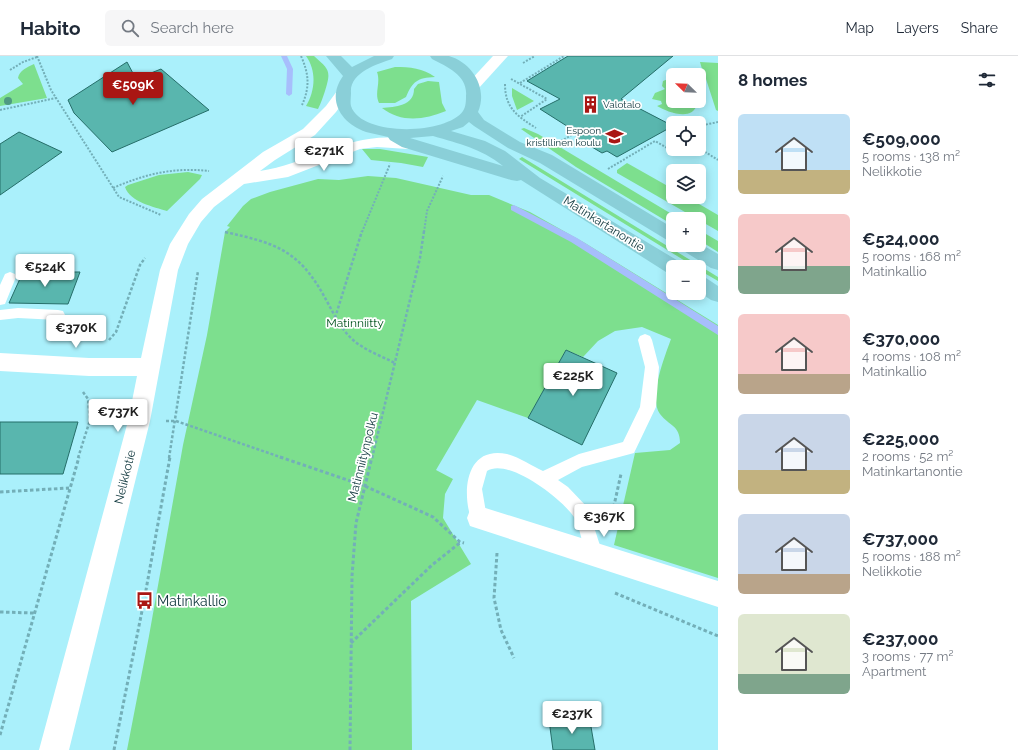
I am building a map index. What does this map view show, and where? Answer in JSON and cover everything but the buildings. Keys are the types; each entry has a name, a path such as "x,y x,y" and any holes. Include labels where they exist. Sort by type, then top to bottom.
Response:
{"main road":[{"path":"333,56 341,63 350,75"},
{"path":"387,56 373,60 350,75 342,94 344,106 350,116 358,123 386,133 435,132 461,121 480,105 465,73 456,66 437,56"},
{"name":"Matinkartanontie","path":"480,105 524,138 546,159"},
{"name":"Matinkartanontie","path":"480,105 479,123 514,145 546,159 666,232"},
{"name":"Matinkartanontie","path":"435,132 479,144 499,155 534,182 666,263"},
{"name":"Matinkartanontie","path":"386,133 408,144 459,158 534,182"},
{"path":"700,252 718,263"},
{"path":"706,287 718,295"}],"street":[{"path":"480,105 501,56"},
{"name":"Nelikkotie","path":"54,750 139,421 148,367 169,270 179,244 195,218 208,203 269,156 309,132 331,109 342,94"},
{"name":"Nelikkotie","path":"240,179 278,166 337,138 349,135 386,133"},
{"name":"Nelikkotie","path":"240,179 282,173 357,145 377,142 408,144"},
{"path":"0,362 89,367 148,367"},
{"path":"479,518 718,594"}],"lane":[{"path":"0,300 10,277"},
{"path":"0,315 58,315"},
{"path":"543,479 579,462 628,448 648,407 652,367 645,340"},
{"path":"479,518 474,489 480,467 489,461 506,461 543,479 562,492 582,514 600,557"}],"path":[{"path":"10,70 37,56 51,90 119,197 161,215"},
{"path":"300,108 310,84 307,69 301,56"},
{"path":"520,83 564,56"},
{"path":"520,117 547,99 520,83 507,79 505,86 507,101 510,108 520,117 523,119"},
{"path":"0,110 56,98"},
{"path":"706,125 718,122"},
{"path":"558,142 577,132"},
{"path":"606,170 655,141 666,147"},
{"path":"706,152 718,160"},
{"path":"113,188 130,180 169,169 197,169 215,172"},
{"name":"Matinniitynpolku","path":"350,750 352,576 356,531 365,486 420,258 427,211 443,176"},
{"path":"225,232 266,242 283,249 301,262 315,280 335,318 353,340 374,353 395,363"},
{"path":"335,318 351,261"},
{"path":"114,750 144,601 176,421 198,268"},
{"path":"0,735 69,488 90,420"},
{"path":"176,421 365,486 432,517 460,542 432,564 351,643"},
{"path":"600,557 609,527 628,448"},
{"path":"0,492 69,488"},
{"path":"497,551 494,598 501,630 514,658"},
{"path":"607,590 718,636"},
{"path":"0,612 34,613"}],"green space":[{"path":"306,56 314,56 328,71 327,84 318,109 306,106 314,81 312,68"},
{"path":"700,62 718,63 718,111 716,110 706,79 706,68 702,68"},
{"path":"34,64 47,98 0,106 0,98 23,84 18,78 20,73"},
{"path":"395,67 416,69 435,77 424,78 416,81 406,97 395,103 379,103 377,95 377,72"},
{"path":"666,80 666,108 696,108 695,110 690,113 679,114 667,111 657,106 662,104 661,101 652,99 655,93 665,89 662,86 663,81"},
{"path":"428,81 439,82 442,103 446,111 421,118 405,118 389,113 382,108 398,106 407,102 411,99 414,89 418,84"},
{"path":"512,88 534,101 517,110 512,96"},
{"path":"524,128 538,134 668,212 666,212 666,221 576,167 521,129"},
{"path":"362,149 380,149 428,157 423,167 371,160"},
{"path":"522,157 666,245 666,249 519,159"},
{"path":"627,163 666,185 666,201 617,173 617,170"},
{"path":"188,172 202,175 200,179 167,211 149,206 137,200 132,197 125,187 159,175"},
{"name":"Matinniitty","path":"368,176 396,178 471,195 489,195 530,212 585,243 666,293 666,300 677,300 718,325 718,578 614,545 635,453 670,450 680,443 680,437 676,429 660,414 657,407 656,398 659,377 671,339 642,327 615,331 598,341 583,357 566,350 528,418 477,400 436,470 453,479 445,494 443,518 471,564 411,601 412,750 127,750 183,445 207,335 225,232 230,227 227,226 243,206 251,199 270,192 318,179 339,180"},
{"path":"671,204 699,204 718,215 718,231 706,224 706,212 685,212"},
{"path":"706,234 718,241 718,252 706,244"},
{"path":"671,252 677,252 690,260 684,260"},
{"path":"706,270 718,277 718,281 706,274"}],"waterway":[{"path":"284,56 290,69 291,79 289,94"},
{"path":"514,208 574,240 718,331"}],"place":[{"name":"Valotalo","path":"590,104"},
{"name":"Espoon kristillinen koulu","path":"614,136"},
{"name":"Matinkallio","path":"144,601"}]}
